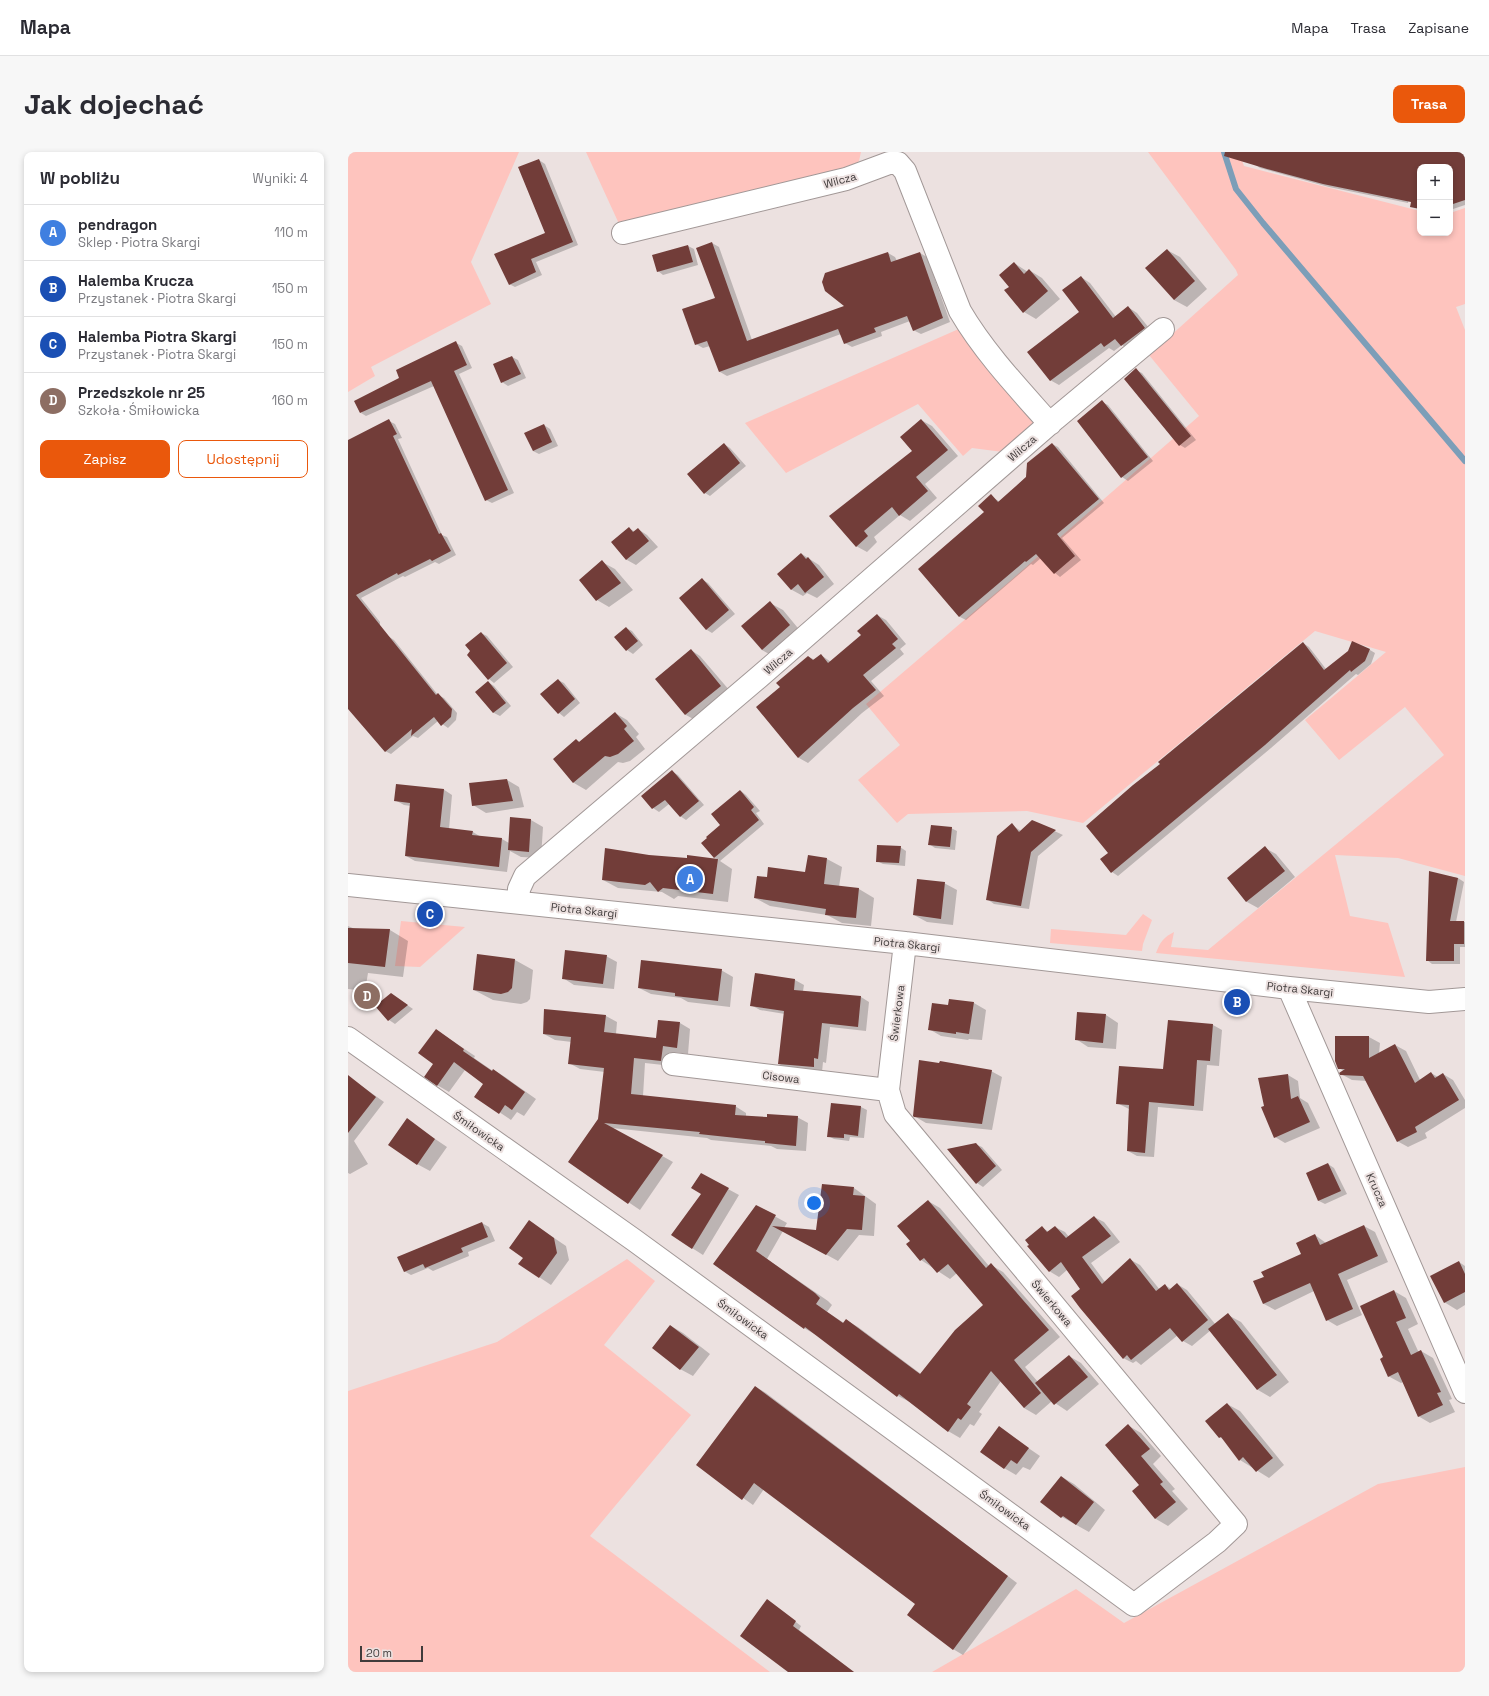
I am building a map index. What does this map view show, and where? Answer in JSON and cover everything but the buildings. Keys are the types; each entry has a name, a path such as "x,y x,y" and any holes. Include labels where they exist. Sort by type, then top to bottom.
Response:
{"street":[{"name":"Wilcza","path":"623,233 846,179 889,163 898,163 905,171 963,317 1001,367 1050,424"},
{"name":"Wilcza","path":"518,902 519,889 525,876 759,677 1050,424 1163,329"},
{"name":"Piotra Skargi","path":"348,885 905,943 1289,988 1429,1002 1465,999"},
{"name":"Świerkowa","path":"905,943 888,1090 895,1114 1236,1524 1217,1542 1134,1605"},
{"name":"Krucza","path":"1289,988 1465,1392"},
{"name":"Śmiłowicka","path":"348,1038 634,1240 1134,1605"},
{"name":"Cisowa","path":"673,1064 888,1090"}],"shaded area":[{"path":"348,152 519,152 471,262 491,304 371,367 375,376 348,392"},
{"path":"586,152 861,152 859,161 852,168 620,226"},
{"path":"1148,152 1239,152 1244,166 1417,210 1417,236 1453,236 1453,212 1465,208 1465,304 1456,307 1465,330 1465,876 1398,858 1335,855 1350,916 1388,923 1405,977 1156,953 1163,940 1174,932 1171,947 1208,950 1444,755 1405,707 1339,760 1305,720 1386,652 1315,631 1083,823 1027,811 908,814 897,823 858,780 900,745 866,704 1199,416 1149,355 1238,275 1236,270"},
{"path":"961,328 1035,422 1003,452 972,448 963,456 918,404 786,473 745,423"},
{"path":"1143,914 1152,920 1142,951 1050,943 1051,929 1126,935"},
{"path":"401,921 465,927 420,967 395,966"},
{"path":"627,1259 655,1281 604,1345 691,1415 590,1536 770,1672 348,1672 348,1391 497,1342"},
{"path":"1465,1467 1465,1672 932,1672 1076,1589 1124,1623 1378,1484"}],"waterway":[{"path":"1224,152 1236,189 1263,223 1465,461"}],"place":[{"name":"pendragon","path":"690,879"},
{"name":"Halemba Piotra Skargi","path":"430,914"},
{"name":"Przedszkole nr 25","path":"367,996"},
{"name":"Halemba Krucza","path":"1237,1002"}]}
